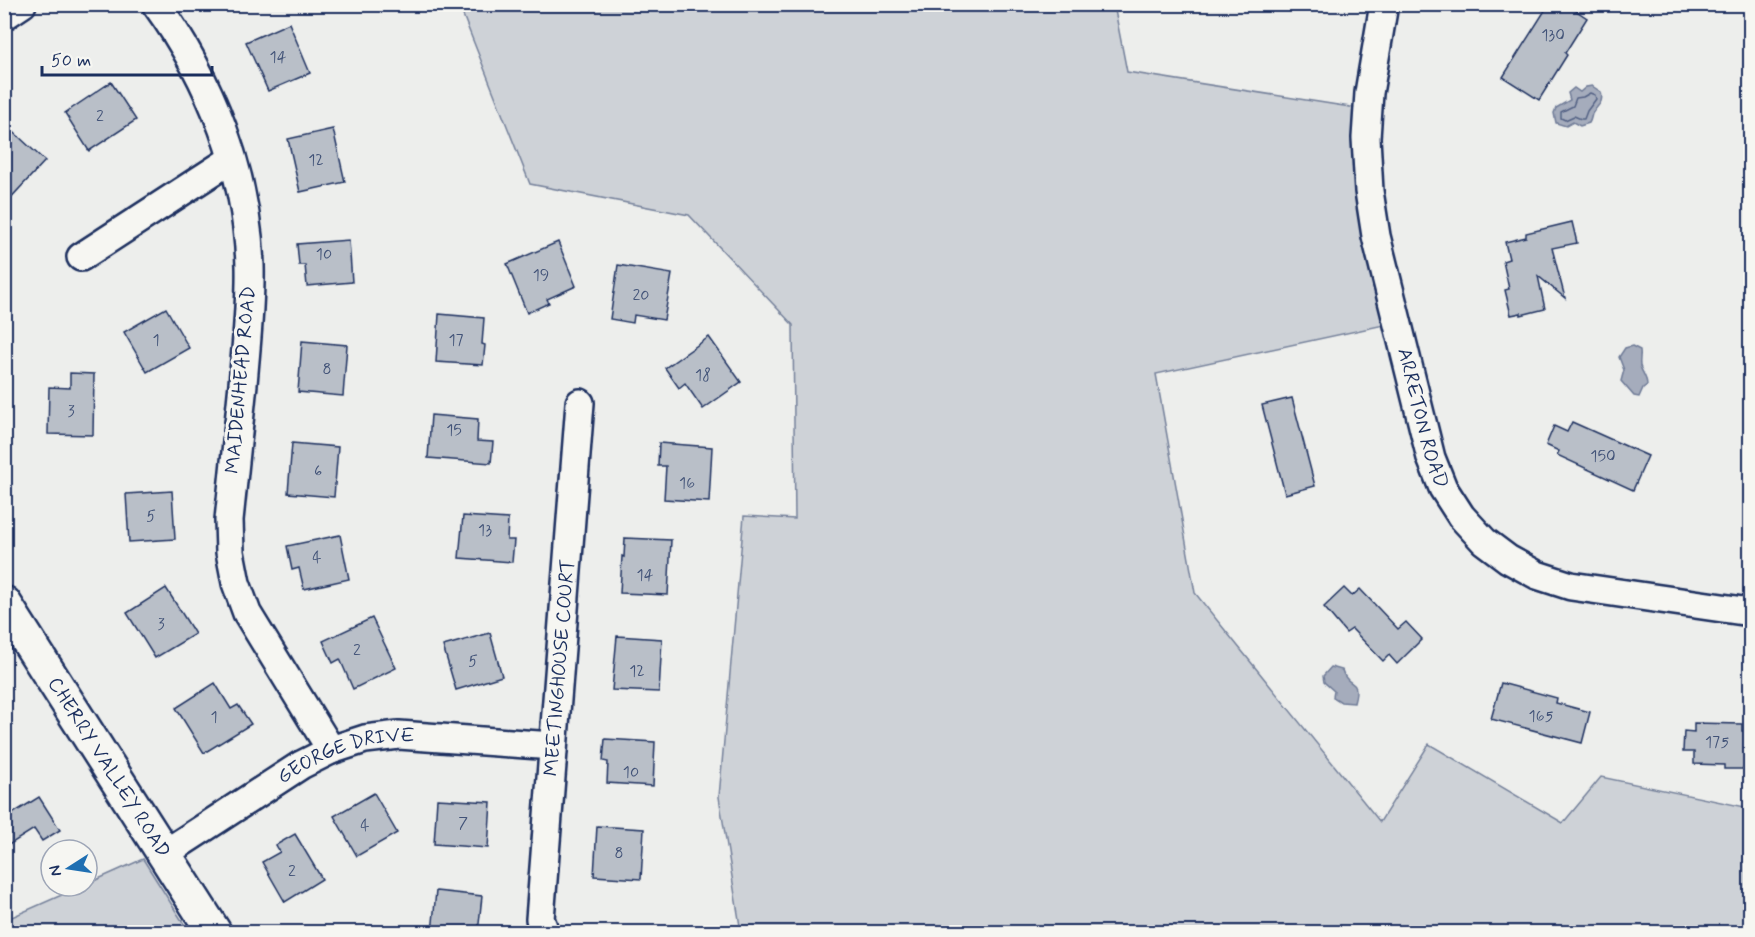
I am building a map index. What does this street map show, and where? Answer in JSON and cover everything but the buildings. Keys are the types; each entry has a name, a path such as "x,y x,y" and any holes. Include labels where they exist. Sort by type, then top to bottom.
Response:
{"street":[{"path":"4,16 22,4"},
{"name":"MAIDENHEAD ROAD","path":"156,4 192,60 217,112 232,159 245,216 250,265 249,315 229,520 230,552 236,583 247,613 331,750"},
{"name":"ARRETON ROAD","path":"1384,4 1369,93 1366,138 1369,191 1376,236 1431,458 1443,489 1461,516 1484,541 1508,559 1537,575 1571,586 1750,612"},
{"path":"81,257 232,159"},
{"name":"MEETINGHOUSE COURT","path":"545,933 540,919 580,403"},
{"name":"CHERRY VALLEY ROAD","path":"4,603 214,933"},
{"name":"GEORGE DRIVE","path":"164,854 301,765 331,750 365,739 399,735 553,746"}],"shaded area":[{"path":"459,5 1114,5 1127,72 1369,110 1398,322 1156,374 1195,593 1380,822 1429,744 1563,823 1601,777 1750,808 1750,932 741,932 719,797 744,516 795,519 793,325 689,215 530,184"},
{"path":"143,859 189,932 5,932 5,920 55,898 99,898 99,879"}],"water":[{"path":"1592,86 1601,92 1602,99 1589,123 1580,126 1573,122 1566,126 1556,123 1554,113 1556,108 1570,100 1568,93 1574,88 1580,92"},
{"path":"1632,346 1640,350 1640,366 1647,382 1639,397 1634,396 1621,381 1624,370 1619,357 1625,348"},
{"path":"1331,667 1342,670 1347,680 1355,686 1354,703 1341,702 1333,697 1334,691 1324,682 1323,676"}]}
